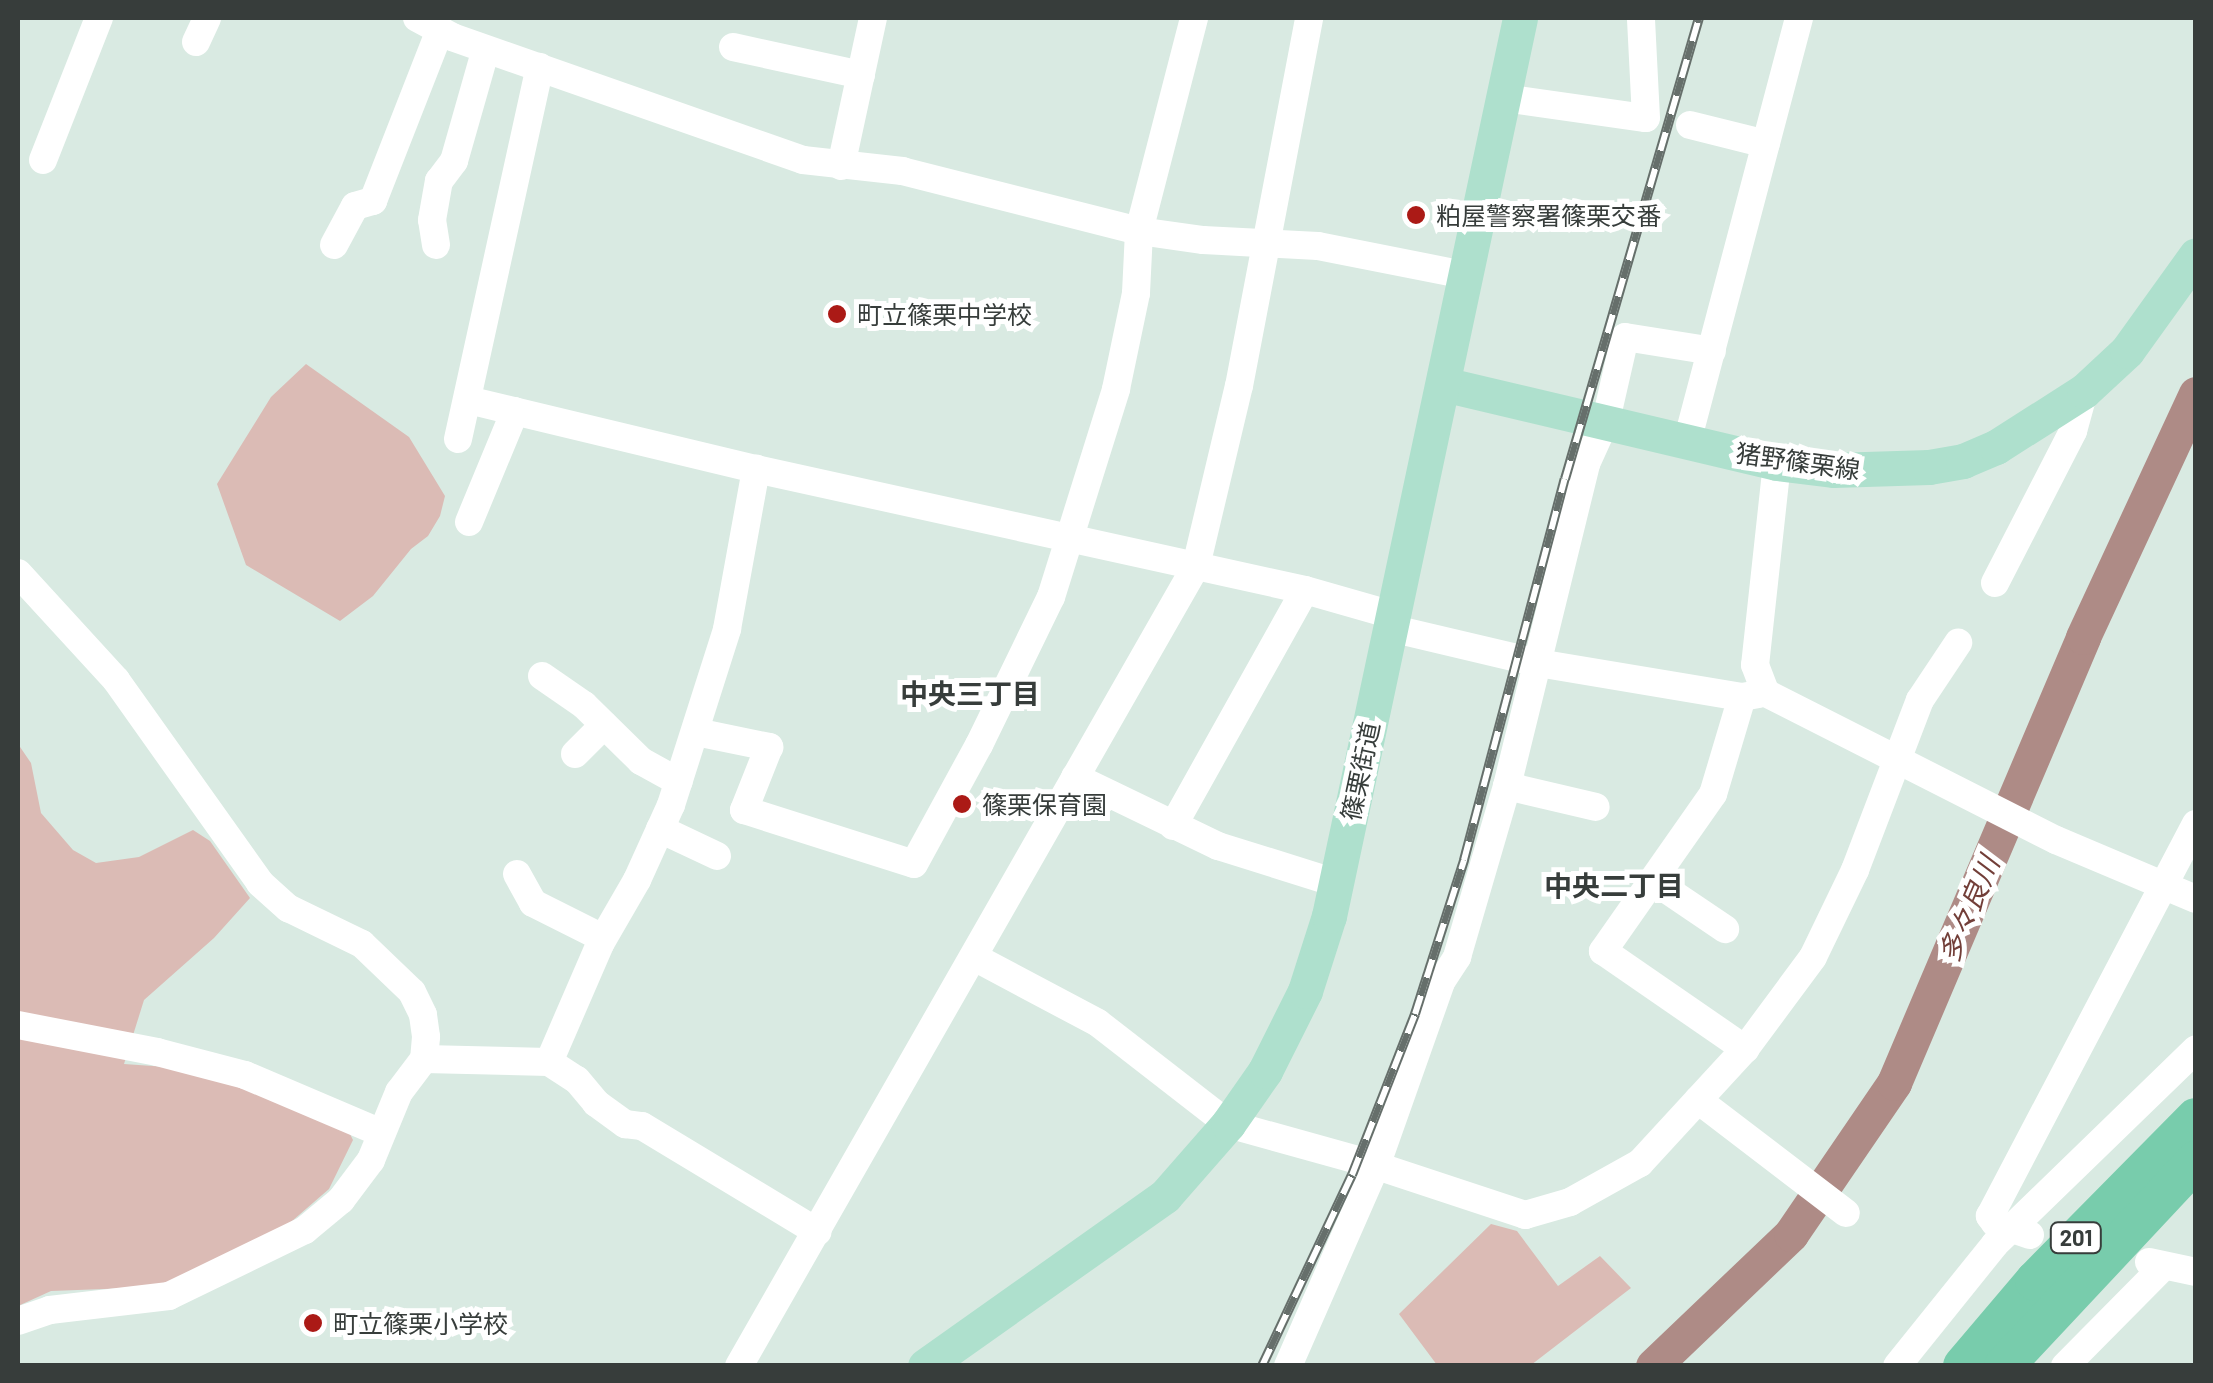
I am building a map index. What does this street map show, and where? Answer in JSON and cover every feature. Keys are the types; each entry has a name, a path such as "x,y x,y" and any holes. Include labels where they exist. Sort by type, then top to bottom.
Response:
{"highway":[{"name":"201","path":"1963,1366 2035,1281 2196,1118"},
{"name":"201","path":"2004,1366 2196,1161"}],"main road":[{"name":"篠栗街道","path":"925,1366 1165,1196 1228,1124 1265,1072 1305,991 1336,883 1520,18"},
{"name":"猪野篠栗線","path":"1443,384 1778,463 1894,471 1963,461 2028,431 2084,391 2127,351 2196,254"}],"street":[{"path":"43,160 99,18"},
{"path":"841,166 873,18"},
{"path":"696,732 769,747 744,810 914,864 1034,637 1116,388 1136,293 1139,231 1194,18"},
{"path":"740,1366 1196,566 1239,386 1309,18"},
{"path":"1503,98 1646,118 1640,18"},
{"path":"1687,442 1799,18"},
{"path":"334,245 355,206 373,201 428,24 803,160 902,171 1139,231 1318,246 1465,275"},
{"path":"733,47 860,75"},
{"path":"436,245 432,220 440,182 454,161 486,48"},
{"path":"458,439 540,67"},
{"path":"1690,124 1766,144"},
{"path":"1288,1366 1376,1166 1440,982 1457,957 1507,786 1549,601 1586,464 1606,420 1625,338 1712,351"},
{"path":"1995,583 2073,431 2084,391"},
{"path":"468,400 756,469 1305,590 1392,622 1538,663 1754,695 1900,758 2045,834 2196,900"},
{"path":"469,522 515,411"},
{"path":"1745,1049 1603,952 1713,794 1754,695 1778,463"},
{"path":"548,1062 679,782 728,628 756,469"},
{"path":"18,574 116,680 260,883 288,908 362,944 412,992 423,1014 424,1059 398,1092 371,1160 341,1200 305,1230 170,1296 50,1310 18,1321"},
{"path":"1173,826 1305,590"},
{"path":"974,956 1098,1023 1228,1124 1376,1166 1525,1215 1570,1202 1640,1163 1745,1049 1813,957 1855,870 1920,700 1958,643"},
{"path":"542,676 604,725 641,761 679,782"},
{"path":"576,754 604,725"},
{"path":"1075,777 1218,846 1336,883"},
{"path":"1507,786 1596,808"},
{"path":"2019,1232 1990,1216 2196,824"},
{"path":"660,829 717,856"},
{"path":"517,874 533,903 603,938"},
{"path":"1654,882 1725,928"},
{"path":"18,1024 245,1076 380,1132"},
{"path":"1897,1366 2196,1048"},
{"path":"424,1059 548,1062 578,1080 596,1104 625,1124 642,1126 818,1232"},
{"path":"1698,1100 1846,1213"},
{"path":"2065,1366 2155,1264 2196,1272"}],"shaded area":[{"path":"306,364 409,437 445,496 440,516 428,536 411,549 373,596 340,621 246,565 217,484 271,397"},
{"path":"18,744 31,763 41,813 73,850 96,863 139,857 193,830 210,841 250,898 214,938 144,1000 124,1064 167,1067 264,1090 346,1126 353,1140 329,1189 284,1228 157,1287 51,1291 18,1306"},
{"path":"1491,1224 1517,1231 1558,1286 1600,1256 1631,1288 1531,1365 1437,1365 1399,1314"}],"waterway":[{"name":"多々良川","path":"1653,1366 1791,1234 1894,1083 2083,637 2196,394"}],"railway":[{"path":"1262,1366 1352,1175 1415,1014 1464,860 1565,479 1699,18"}],"place":[{"name":"粕屋警察署篠栗交番","path":"1416,215"},
{"name":"町立篠栗中学校","path":"837,314"},
{"name":"篠栗保育園","path":"962,804"},
{"name":"町立篠栗小学校","path":"313,1323"}],"district":[{"name":"中央三丁目","path":"970,693"},
{"name":"中央二丁目","path":"1614,885"}]}
